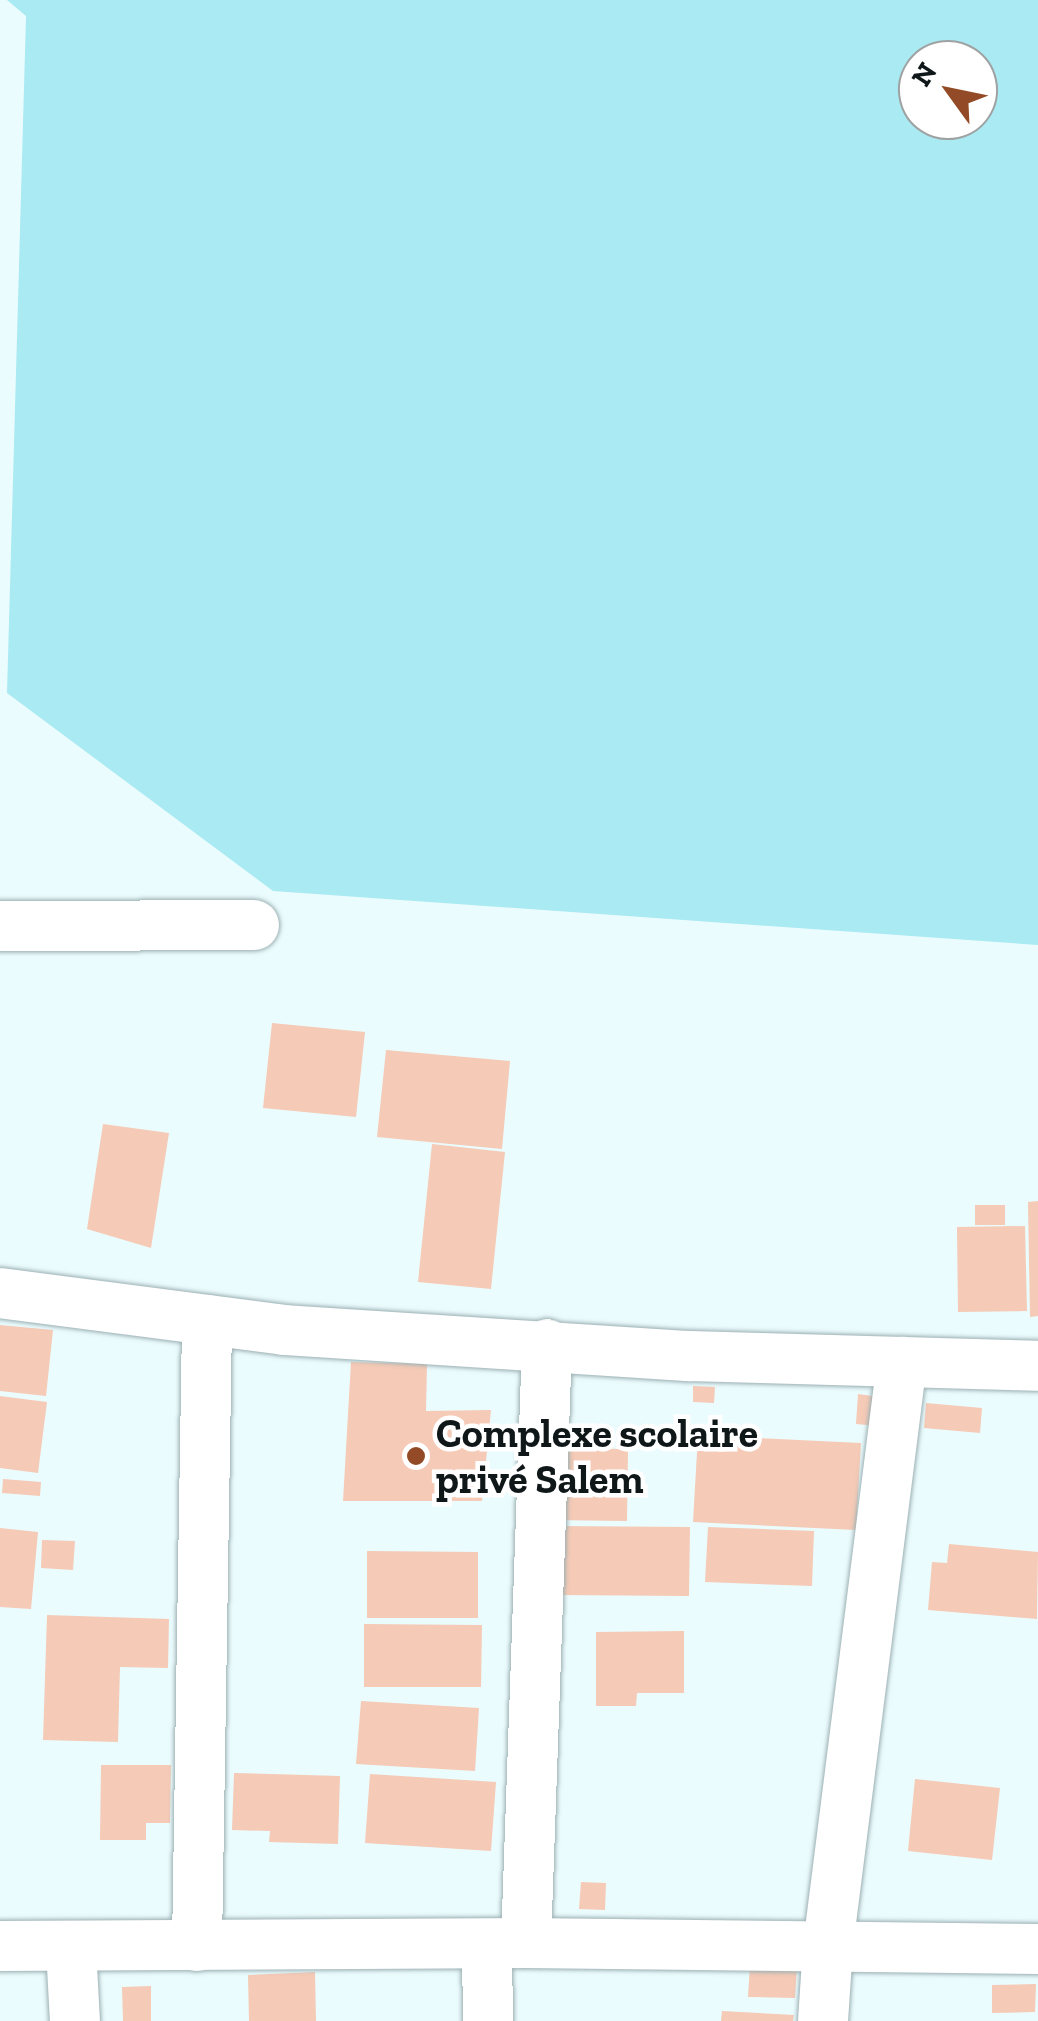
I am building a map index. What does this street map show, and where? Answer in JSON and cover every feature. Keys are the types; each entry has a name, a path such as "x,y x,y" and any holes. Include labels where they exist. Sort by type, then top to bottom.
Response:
{"street":[{"path":"0,926 254,925"},
{"path":"0,1292 284,1330 688,1356 1038,1366"},
{"path":"197,1946 208,1320"},
{"path":"488,2021 506,1944 547,1344"},
{"path":"823,2021 828,1946 902,1362"},
{"path":"0,1946 506,1944 1038,1949"},
{"path":"71,1948 75,2021"}],"shaded area":[{"path":"7,0 1038,0 1038,945 273,891 7,693 26,16"}],"building":[{"path":"272,1023 365,1032 356,1117 263,1108"},
{"path":"386,1050 510,1061 502,1149 377,1137"},
{"path":"103,1124 169,1133 151,1248 87,1229"},
{"path":"432,1144 505,1152 491,1289 418,1282"},
{"path":"1038,1201 1038,1316 1030,1317 1028,1202"},
{"path":"975,1205 1005,1205 1005,1225 975,1225"},
{"path":"1025,1226 1027,1311 958,1312 957,1227"},
{"path":"0,1325 53,1330 46,1396 0,1391"},
{"name":"Complexe scolaire privé Salem","path":"351,1362 427,1364 426,1411 491,1410 482,1501 343,1501"},
{"path":"693,1386 715,1387 714,1403 693,1402"},
{"path":"858,1394 880,1397 878,1426 856,1424"},
{"path":"0,1396 47,1402 38,1473 0,1468"},
{"path":"926,1403 982,1408 980,1433 924,1428"},
{"path":"698,1435 861,1443 856,1530 693,1522"},
{"path":"549,1448 628,1449 627,1521 549,1520"},
{"path":"3,1479 41,1482 40,1496 2,1493"},
{"path":"555,1526 690,1527 689,1596 554,1595"},
{"path":"708,1527 814,1531 812,1586 705,1582"},
{"path":"0,1528 38,1532 31,1609 0,1607"},
{"path":"42,1540 75,1541 73,1570 41,1568"},
{"path":"949,1544 1038,1552 1037,1619 928,1610 932,1562 947,1563"},
{"path":"367,1551 478,1552 478,1618 367,1618"},
{"path":"47,1615 169,1619 168,1668 120,1667 118,1742 43,1740"},
{"path":"364,1624 482,1625 481,1687 364,1687"},
{"path":"684,1631 684,1693 637,1693 636,1706 596,1706 596,1632"},
{"path":"361,1701 479,1708 475,1771 356,1764"},
{"path":"101,1765 171,1765 170,1823 146,1823 146,1840 100,1840"},
{"path":"234,1773 340,1776 338,1844 269,1842 270,1831 232,1830"},
{"path":"370,1774 496,1782 491,1851 365,1843"},
{"path":"915,1779 1000,1788 992,1860 908,1851"},
{"path":"581,1882 606,1883 605,1910 579,1909"},
{"path":"750,1965 797,1967 795,1998 748,1997"},
{"path":"315,1972 316,2021 249,2021 248,1975"},
{"path":"1036,1984 1035,2012 992,2013 992,1985"},
{"path":"151,1986 151,2021 123,2021 122,1987"},
{"path":"722,2011 794,2015 793,2021 721,2021"}],"place":[{"name":"Complexe scolaire privé Salem","path":"416,1456"}]}
